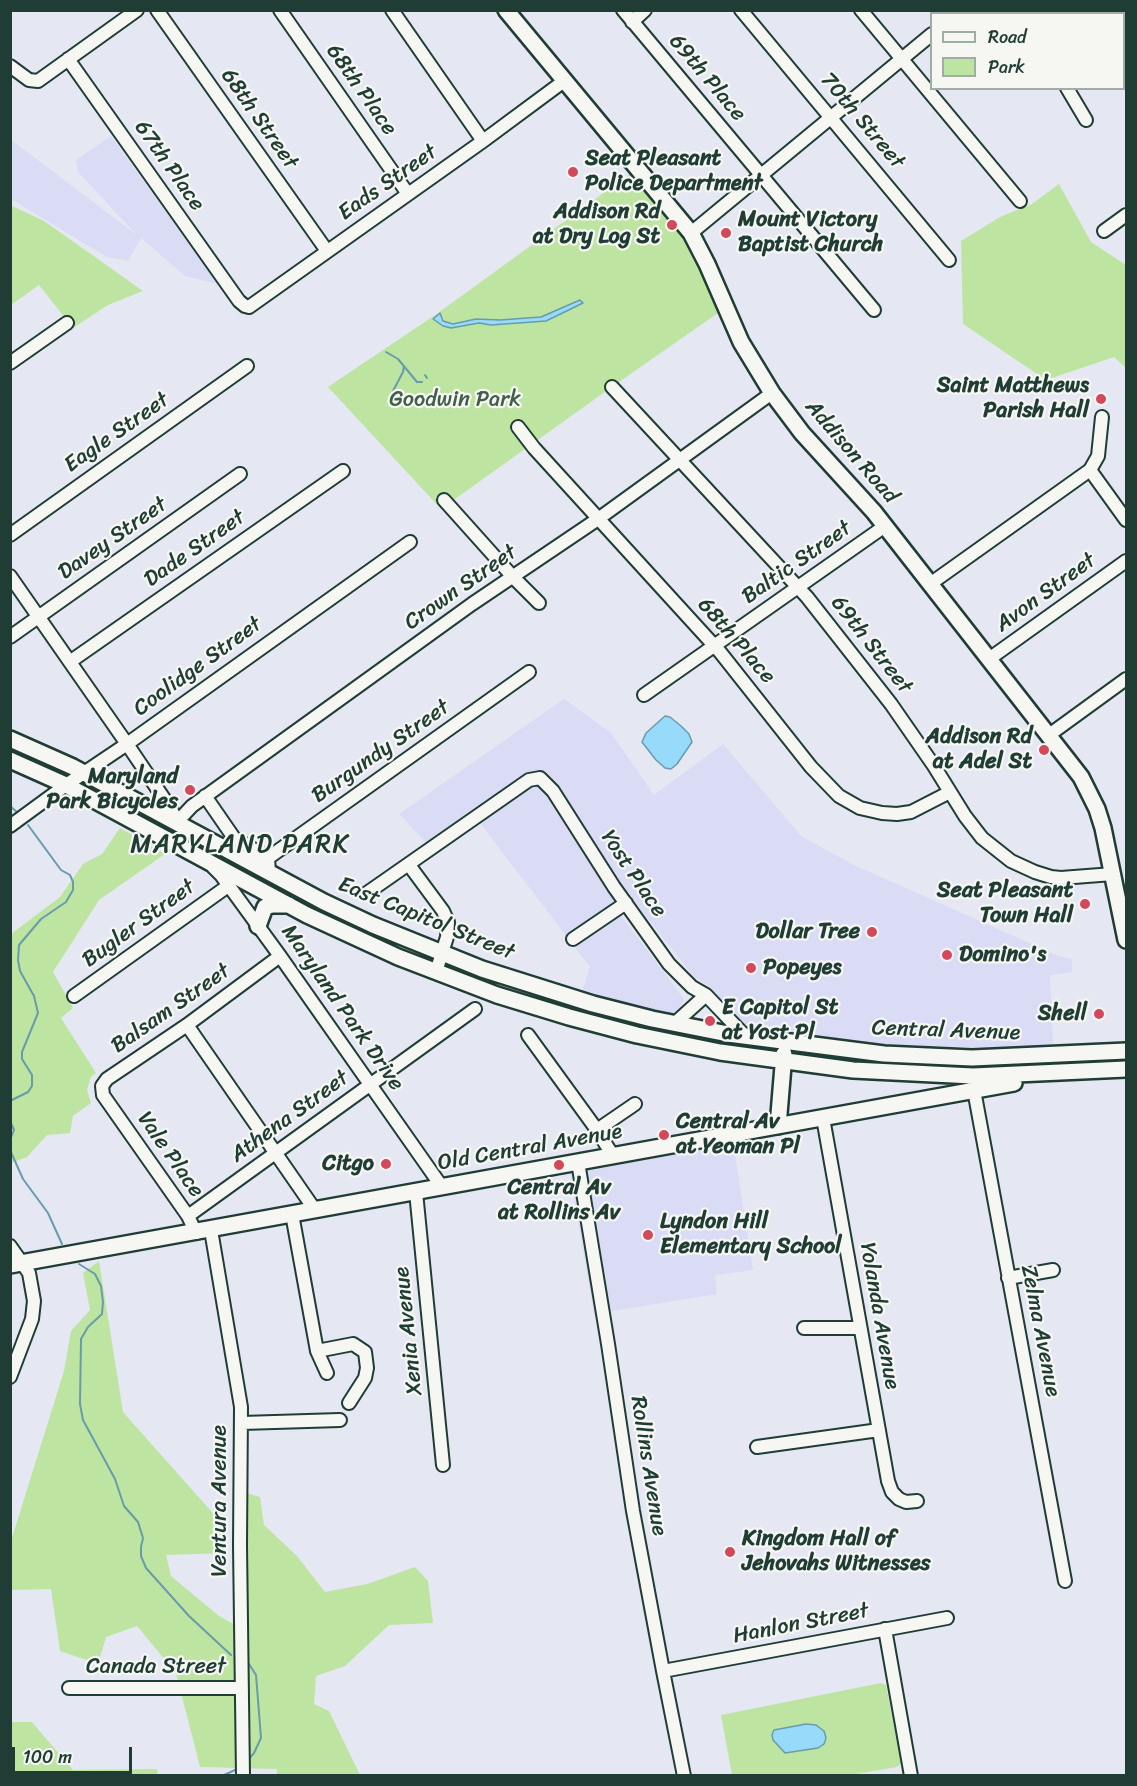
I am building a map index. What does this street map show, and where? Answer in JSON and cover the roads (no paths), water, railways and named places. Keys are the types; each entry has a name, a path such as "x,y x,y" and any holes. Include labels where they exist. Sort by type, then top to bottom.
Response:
{"main road":[{"name":"Addison Road","path":"506,10 691,233 741,342 772,393 802,433 885,526 1071,762 1090,794 1103,828 1126,940"},
{"name":"East Capitol Street","path":"10,739 85,773 177,822 268,865 351,915 482,969 566,997 674,1024 784,1042"},
{"name":"East Capitol Street","path":"10,760 66,785 289,905 398,957 436,972 497,995 637,1035 783,1062"},
{"path":"258,926 265,907 272,904 289,905"},
{"path":"778,1126 784,1042"},
{"name":"Central Avenue","path":"784,1042 884,1054 972,1058 1126,1051"},
{"name":"Central Avenue","path":"783,1062 906,1074 973,1076 1058,1074 1126,1069"},
{"name":"Old Central Avenue","path":"16,1264 1058,1074"}],"street":[{"path":"10,66 35,82 68,59 119,15 137,10"},
{"name":"68th Street","path":"157,10 327,251"},
{"name":"68th Place","path":"280,10 408,194"},
{"path":"392,10 483,141"},
{"name":"69th Place","path":"622,10 874,310"},
{"path":"632,22 645,10"},
{"name":"70th Street","path":"741,10 949,260"},
{"path":"861,10 1020,201"},
{"path":"955,12 959,10"},
{"path":"691,233 930,35"},
{"name":"67th Place","path":"68,59 236,296"},
{"name":"Eads Street","path":"236,296 245,306 251,306 564,81"},
{"path":"1068,90 1086,120"},
{"path":"1104,231 1126,215"},
{"path":"10,363 67,323"},
{"name":"Eagle Street","path":"10,535 247,366"},
{"name":"69th Street","path":"612,387 799,588 875,682 982,838 1001,855 1024,868 1061,878 1113,874"},
{"name":"Crown Street","path":"177,822 205,796 472,604 680,461 772,393"},
{"path":"930,584 1090,470 1098,456 1102,417"},
{"name":"68th Place","path":"518,427 534,448 714,645 826,784 848,802 873,812 897,814 911,812 950,792"},
{"path":"1090,470 1126,520"},
{"name":"Dade Street","path":"71,662 344,471"},
{"name":"Davey Street","path":"10,637 240,474"},
{"path":"444,500 539,603"},
{"name":"Baltic Street","path":"644,695 885,526"},
{"name":"Coolidge Street","path":"10,826 410,542"},
{"name":"Avon Street","path":"989,659 1126,561"},
{"path":"10,576 127,744 171,809 177,822"},
{"name":"Burgundy Street","path":"268,865 529,672"},
{"path":"1049,735 1126,679"},
{"name":"Yost Place","path":"409,865 530,780 540,778 548,785 626,903 669,963 692,987 706,995 746,1037"},
{"path":"205,796 234,838 268,865"},
{"name":"Maryland Park Drive","path":"202,857 221,875 280,956 442,1187"},
{"path":"367,894 409,865 443,911 448,922 436,972"},
{"name":"Bugler Street","path":"74,996 228,886"},
{"path":"573,939 626,903"},
{"name":"Balsam Street","path":"107,1102 102,1092 104,1082 187,1025 280,956"},
{"path":"674,1024 706,995"},
{"name":"Athena Street","path":"188,1216 475,1010"},
{"path":"187,1025 315,1210"},
{"path":"528,1035 597,1130 613,1156"},
{"name":"Zelma Avenue","path":"974,1090 1065,1581"},
{"name":"Vale Place","path":"107,1102 188,1216 203,1231"},
{"path":"597,1130 635,1104"},
{"name":"Yolanda Avenue","path":"823,1118 888,1481 892,1492 902,1501 917,1501"},
{"name":"Rollins Avenue","path":"578,1162 633,1510 684,1776"},
{"name":"Xenia Avenue","path":"416,1192 443,1465"},
{"path":"292,1214 317,1351 327,1373"},
{"name":"Ventura Avenue","path":"203,1231 240,1393 243,1776"},
{"path":"10,1246 16,1264 29,1273 34,1310 10,1377"},
{"path":"1008,1278 1053,1270"},
{"path":"804,1328 860,1328"},
{"path":"317,1351 353,1344 365,1352 367,1368 365,1378 349,1402"},
{"path":"242,1423 340,1420"},
{"path":"757,1447 879,1430"},
{"name":"Hanlon Street","path":"663,1671 947,1618"},
{"path":"885,1629 911,1776"},
{"name":"Canada Street","path":"69,1688 179,1686 242,1688"}],"water":[{"path":"580,300 583,303 546,321 491,325 479,323 451,328 433,319 440,313 443,321 453,324 476,319 541,317"},
{"path":"665,716 670,717 681,726 689,734 692,742 671,769 665,768 656,760 642,742 646,733"},
{"path":"806,1724 816,1725 824,1731 826,1738 824,1744 818,1748 785,1753 773,1740 774,1730"}],"waterway":[{"path":"386,352 398,359 417,382 422,382"},
{"path":"393,391 404,366"},
{"path":"10,806 18,813"},
{"path":"10,1101 28,1092 32,1086 32,1075 22,1059 22,1052 38,1013 34,996 20,971 19,945 41,919 66,902 73,890 70,875 61,870 28,825"},
{"path":"10,1121 14,1130 10,1140"},
{"path":"10,1150 23,1179 48,1213 62,1244"},
{"path":"79,1264 95,1274 101,1286 103,1302 102,1314 88,1327 81,1339 80,1404 83,1420 115,1479 124,1506 138,1522 143,1538 141,1556 146,1568 189,1616 231,1655"},
{"path":"248,1760 261,1738 256,1675 249,1664"},
{"path":"222,1776 235,1770"}],"place":[{"name":"Seat Pleasant Police Department","path":"573,172"},
{"name":"Addison Rd at Dry Log St","path":"672,225"},
{"name":"Mount Victory Baptist Church","path":"726,233"},
{"name":"Saint Matthews Parish Hall","path":"1101,399"},
{"name":"Addison Rd at Adel St","path":"1044,750"},
{"name":"Maryland Park Bicycles","path":"190,790"},
{"name":"Seat Pleasant Town Hall","path":"1085,904"},
{"name":"Dollar Tree","path":"872,932"},
{"name":"Domino's","path":"947,955"},
{"name":"Popeyes","path":"751,968"},
{"name":"Shell","path":"1099,1014"},
{"name":"E Capitol St at Yost Pl","path":"710,1021"},
{"name":"Central Av at Yeoman Pl","path":"664,1135"},
{"name":"Citgo","path":"386,1164"},
{"name":"Central Av at Rollins Av","path":"559,1165"},
{"name":"Lyndon Hill Elementary School","path":"648,1235"},
{"name":"Kingdom Hall of Jehovahs Witnesses","path":"730,1552"}],"district":[{"name":"MARYLAND PARK","path":"240,845"}],"park label":[{"name":"Goodwin Park","path":"455,400"}]}
